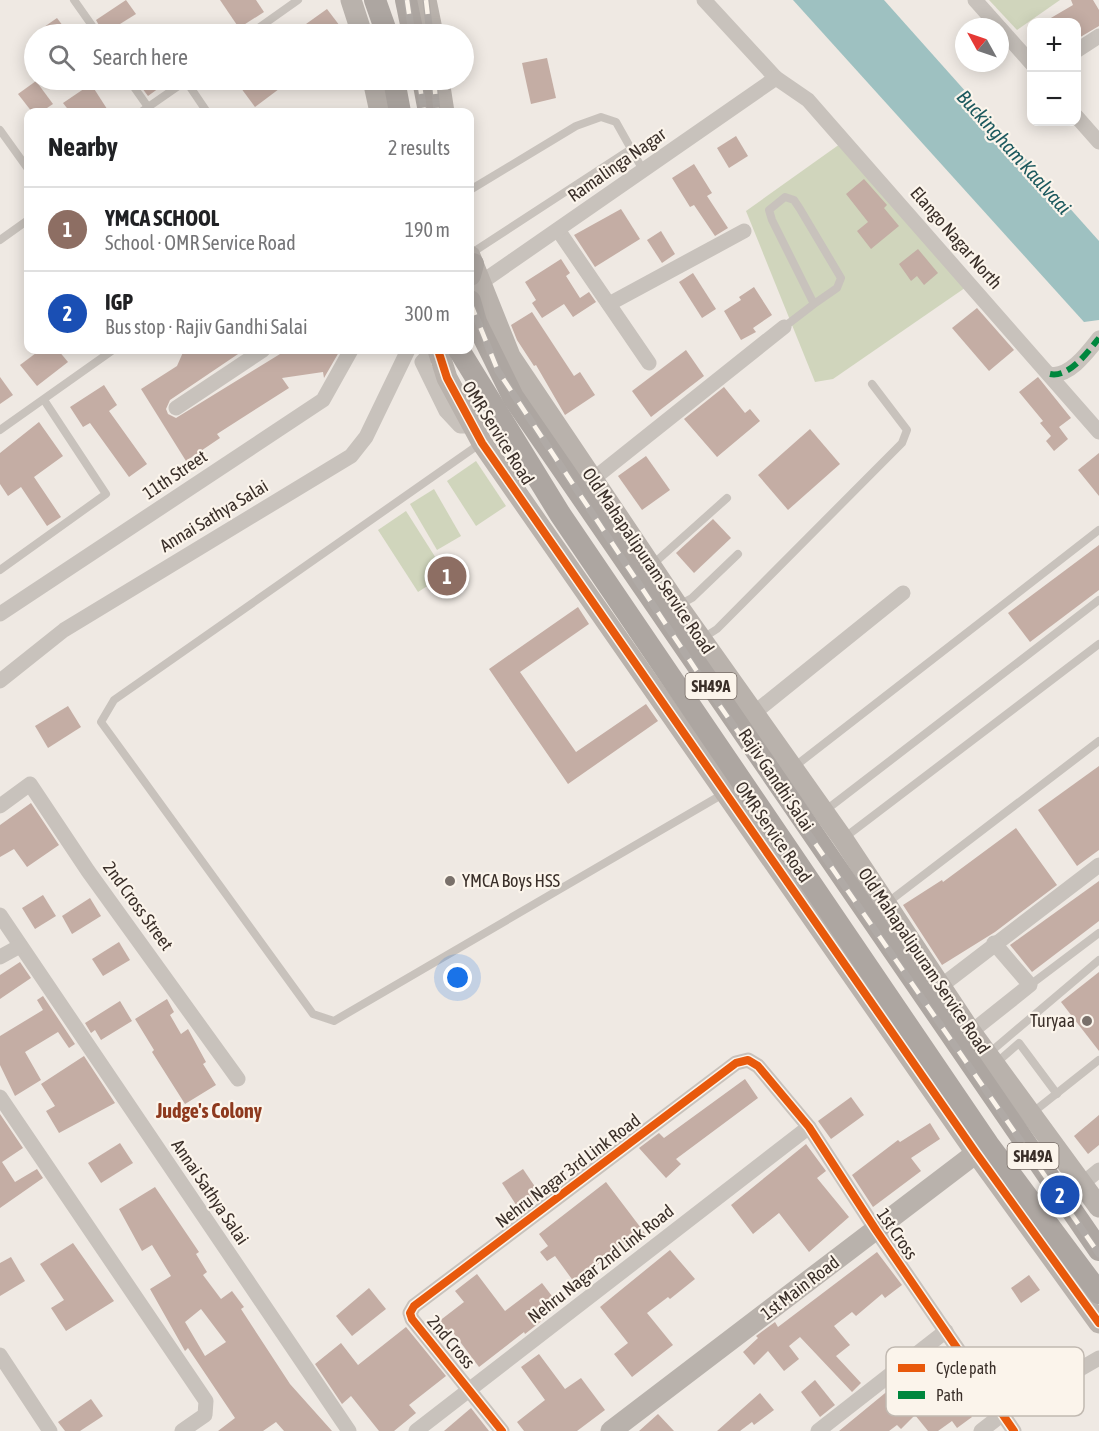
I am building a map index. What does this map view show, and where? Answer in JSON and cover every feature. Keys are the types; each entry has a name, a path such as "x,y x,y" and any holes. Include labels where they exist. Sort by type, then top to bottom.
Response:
{"main road":[{"path":"375,0 383,24"},
{"path":"406,0 411,24"},
{"path":"396,90 399,108"},
{"path":"425,90 428,108"},
{"name":"Rajiv Gandhi Salai","path":"474,297 476,322 513,398 722,702 785,774 960,1033 983,1060 1013,1127 1099,1250"},
{"name":"Rajiv Gandhi Salai","path":"461,354 560,514 698,717 919,1056 982,1148 1099,1293"},
{"path":"698,717 722,702"},
{"path":"919,1056 960,1033"},
{"path":"937,1082 983,1060"},
{"path":"1051,1257 1078,1265"}],"street":[{"path":"351,0 359,24"},
{"path":"426,0 431,24"},
{"name":"Elango Nagar North","path":"704,0 776,78 801,95 822,116 1099,432"},
{"path":"975,0 992,18"},
{"path":"1081,48 1099,36"},
{"path":"1009,37 1027,58"},
{"name":"Ramalinga Nagar","path":"474,271 558,230 776,78"},
{"path":"375,90 379,108"},
{"path":"441,90 443,108"},
{"path":"1081,121 1099,142"},
{"path":"558,230 649,363"},
{"path":"609,304 744,231"},
{"name":"Old Mahapalipuram Service Road","path":"474,276 510,356 678,606 754,712 785,774 822,812 886,903 941,986 960,1033"},
{"path":"592,480 784,327"},
{"path":"1050,374 1063,373 1085,356 1099,338"},
{"path":"176,408 257,354"},
{"name":"11th Street","path":"0,614 323,400 349,354"},
{"name":"Annai Sathya Salai","path":"0,681 64,630 351,456 366,437 406,354"},
{"path":"429,354 422,362 446,411 460,426 477,434"},
{"name":"OMR Service Road","path":"439,354 447,378 477,434 727,792 919,1056"},
{"path":"754,712 903,593"},
{"name":"2nd Cross Street","path":"0,806 30,784 88,871 238,1079"},
{"path":"941,986 994,943 1099,865"},
{"name":"Annai Sathya Salai","path":"0,915 349,1431"},
{"path":"960,1033 1030,985 994,943"},
{"path":"0,957 20,946"},
{"name":"1st Cross","path":"748,1060 758,1066 809,1127 876,1230 957,1347"},
{"name":"Nehru Nagar 3rd Link Road","path":"410,1313 414,1306 726,1070 736,1063 748,1060"},
{"name":"Old Mahapalipuram Service Road","path":"983,1060 1091,1177 1099,1207"},
{"path":"0,1097 206,1401 205,1415 185,1430"},
{"name":"Nehru Nagar 2nd Link Road","path":"416,1431 809,1127"},
{"path":"982,1148 1051,1257 1099,1323"},
{"name":"1st Main Road","path":"611,1431 982,1148"},
{"name":"2nd Cross","path":"410,1313 412,1319 471,1389 502,1431"},
{"path":"926,1347 946,1331"},
{"path":"1084,1367 1099,1358"},
{"path":"3,1365 50,1431"},
{"path":"818,1431 886,1378"},
{"path":"981,1431 1000,1416"},
{"name":"1st Cross","path":"1006,1416 1014,1431"}],"lane":[{"path":"74,0 91,24"},
{"path":"264,24 298,0"},
{"path":"134,90 143,108"},
{"path":"147,108 172,90"},
{"path":"193,90 204,108"},
{"path":"474,188 590,119 601,117 616,122 643,170"},
{"path":"0,130 24,163"},
{"path":"474,270 632,149"},
{"path":"784,327 837,288 841,278 794,200 785,197 771,206 769,210 814,304"},
{"path":"0,240 24,223"},
{"path":"0,430 107,354"},
{"path":"701,639 717,629 902,443 907,430 872,384"},
{"path":"0,570 106,494 44,400"},
{"path":"477,434 114,700 101,722 313,1014 334,1021 704,802 727,792"},
{"path":"651,566 727,498"},
{"path":"785,774 1099,531"},
{"path":"678,606 692,598 738,554"},
{"path":"822,812 1099,600"},
{"path":"843,839 1099,644"},
{"path":"886,903 1099,741"},
{"path":"1030,985 1099,933"},
{"path":"983,1060 1099,960"},
{"path":"1012,1033 1057,1094"},
{"path":"983,1060 1019,1043"},
{"path":"1013,1127 1099,1060"}],"green space":[{"path":"989,0 1060,0 1034,18 1027,18 1027,23 1017,30 1009,21 1009,18 1006,18"},
{"path":"847,139 975,281 833,379 815,382 746,211"},
{"path":"476,461 506,506 476,526 447,481"},
{"path":"434,489 461,536 437,550 410,504"},
{"path":"406,511 446,574 418,592 378,530"}],"water":[{"name":"Buckingham Kaalvaai","path":"793,0 884,0 1099,241 1099,320 1084,322"}],"building":[{"path":"126,0 136,14 120,24 98,24 96,20"},
{"path":"220,0 256,0 264,12 245,24 236,24"},
{"path":"1071,0 1093,0 1099,10 1099,26 1081,37 1081,18 1051,18 1073,5"},
{"path":"327,9 338,24 306,24"},
{"path":"57,18 62,24 48,24"},
{"path":"547,58 556,98 531,104 522,63"},
{"path":"24,90 43,90 53,104 47,108 29,108 18,94"},
{"path":"82,90 95,90 106,108 67,108 63,103"},
{"path":"144,90 156,90 148,96"},
{"path":"242,90 278,90 255,107"},
{"path":"736,136 748,156 729,168 717,148"},
{"path":"694,164 712,193 707,196 728,228 715,236 694,205 690,207 672,178"},
{"path":"864,179 887,205 884,208 899,226 871,249 857,231 868,222 846,194"},
{"path":"621,209 640,239 595,267 574,235"},
{"path":"661,231 675,254 662,263 647,240"},
{"path":"918,249 938,273 924,285 917,276 911,281 899,264"},
{"path":"561,259 570,273 566,276 580,298 589,292 596,302 573,317 564,304 542,318 532,303 536,300 525,282"},
{"path":"693,273 716,309 702,318 679,282"},
{"path":"754,287 772,315 753,328 756,332 741,340 724,311 741,300 739,297"},
{"path":"977,308 1014,350 989,371 952,328"},
{"path":"532,312 574,376 580,372 595,395 565,415 536,365 534,366 517,340 511,325"},
{"path":"686,350 704,376 651,417 632,391"},
{"path":"35,354 61,354 68,362 37,386 20,365"},
{"path":"182,354 238,354 170,400 166,409 168,414 176,418 280,354 338,354 324,378 323,372 282,378 289,388 217,434 220,438 186,461 141,389 177,366"},
{"path":"0,377 13,395 0,404"},
{"path":"1038,377 1071,418 1059,427 1068,439 1054,451 1046,441 1051,436 1040,423 1043,421 1019,392"},
{"path":"104,385 117,405 109,411 147,464 129,477 90,423 83,427 70,407"},
{"path":"724,387 745,413 750,409 760,421 717,457 684,419"},
{"path":"39,422 63,456 34,477 61,517 47,526 21,487 8,496 0,484 0,453"},
{"path":"810,429 840,464 788,510 758,475"},
{"path":"1099,453 1099,496 1078,470"},
{"path":"646,456 670,490 642,510 618,476"},
{"path":"713,519 731,538 694,573 676,553"},
{"path":"1099,545 1099,590 1030,642 1008,613"},
{"path":"578,607 589,624 520,672 576,752 646,704 658,721 568,784 489,669"},
{"path":"68,706 81,727 48,748 35,726"},
{"path":"1099,766 1099,850 1077,866 1038,810"},
{"path":"31,803 59,845 27,867 14,849 0,857 0,825"},
{"path":"1016,828 1057,885 995,932 942,965 903,905 942,880 943,882"},
{"path":"1099,881 1099,921 1032,972 1010,945"},
{"path":"43,895 56,916 35,929 22,908"},
{"path":"90,898 101,916 72,934 62,916"},
{"path":"119,942 130,960 103,976 92,959"},
{"path":"20,962 31,978 0,999 0,975"},
{"name":"Turyaa","path":"1099,972 1099,1051 1061,1002"},
{"path":"43,996 75,1044 69,1048 58,1032 25,1052 41,1080 15,1096 0,1065 0,1036 43,1010 37,1000"},
{"path":"167,999 174,1012 170,1015 181,1034 188,1029 206,1062 203,1064 216,1085 185,1104 152,1052 154,1050 135,1019"},
{"path":"120,1001 132,1021 101,1040 95,1030 91,1033 85,1023"},
{"path":"84,1056 115,1103 59,1133 46,1111 55,1106 41,1084"},
{"path":"745,1079 758,1098 676,1159 681,1164 666,1178 639,1148 659,1133 664,1138"},
{"path":"851,1097 864,1115 831,1139 818,1121"},
{"path":"0,1114 23,1148 2,1162 15,1182 37,1169 43,1178 0,1208"},
{"path":"1099,1115 1099,1145 1088,1154 1074,1136"},
{"path":"930,1123 940,1139 911,1158 921,1171 873,1207 852,1175 898,1140 900,1142"},
{"path":"120,1143 133,1163 101,1183 88,1163"},
{"path":"806,1144 826,1171 817,1178 849,1217 809,1252 779,1213 753,1234 731,1205"},
{"path":"523,1169 542,1197 520,1211 502,1183"},
{"path":"606,1182 647,1236 625,1253 621,1247 574,1282 555,1256 547,1261 540,1252 548,1246 539,1234"},
{"path":"155,1187 199,1252 196,1254 207,1272 203,1275 221,1299 232,1291 244,1307 241,1309 290,1384 332,1431 284,1431 276,1422 263,1431 218,1431 235,1418 188,1348 185,1351 150,1289 171,1276 152,1245 142,1251 119,1209","holes":["201,1309 226,1342 205,1356 185,1322"]},
{"path":"73,1243 114,1301 66,1331 51,1308 64,1300 40,1264"},
{"path":"670,1250 695,1279 670,1299 668,1297 647,1313 673,1345 632,1377 614,1354 628,1343 600,1307"},
{"path":"877,1252 902,1285 885,1298 882,1294 856,1316 852,1312 834,1326 850,1345 836,1356 861,1383 852,1392 800,1337 789,1346 799,1359 784,1371 768,1351 754,1365 743,1352 758,1338 756,1336 775,1322 778,1327"},
{"path":"11,1257 25,1281 0,1296 0,1263"},
{"path":"477,1274 505,1311 542,1283 555,1300 539,1312 544,1319 479,1367 452,1331 447,1334 438,1322 464,1302 455,1291"},
{"path":"1029,1275 1040,1290 1021,1303 1011,1288"},
{"path":"369,1288 386,1309 352,1336 336,1316"},
{"path":"406,1327 446,1376 409,1405 416,1413 394,1431 379,1431 351,1396 342,1404 315,1364 341,1343 358,1365"},
{"path":"539,1354 565,1389 581,1378 605,1410 577,1431 524,1431 517,1422 545,1400 521,1367"},
{"path":"815,1380 835,1405 820,1417 801,1392"},
{"path":"886,1392 886,1416 914,1416 901,1429 897,1425 889,1431 839,1431"},
{"path":"760,1393 774,1410 754,1425 752,1422 740,1431 717,1431"},
{"path":"91,1399 103,1416 80,1431 65,1431 58,1422"},
{"path":"471,1408 489,1431 444,1431"},
{"path":"658,1414 674,1431 639,1431"},
{"path":"916,1416 972,1417 957,1428 952,1421 938,1431 928,1431"}],"railway":[{"path":"407,0 411,24"},
{"path":"426,0 429,24"},
{"path":"421,90 423,108"},
{"path":"435,90 437,108"},
{"path":"474,312 498,371 718,703 1099,1254"}],"marked path":[{"path":"1050,374 1057,374 1071,368 1084,357 1099,338"}],"cycle path":[{"path":"439,354 447,378 482,443 976,1153 1099,1323"},
{"path":"502,1431 412,1319 410,1313 414,1306 736,1063 748,1060 758,1066 809,1127 956,1347"},
{"path":"1004,1416 1014,1431"}],"place":[{"name":"YMCA SCHOOL","path":"447,576"},
{"name":"YMCA Boys HSS","path":"450,881"},
{"name":"Turyaa","path":"1087,1021"},
{"name":"IGP","path":"1060,1195"}],"district":[{"name":"Judge's Colony","path":"209,1111"}]}
